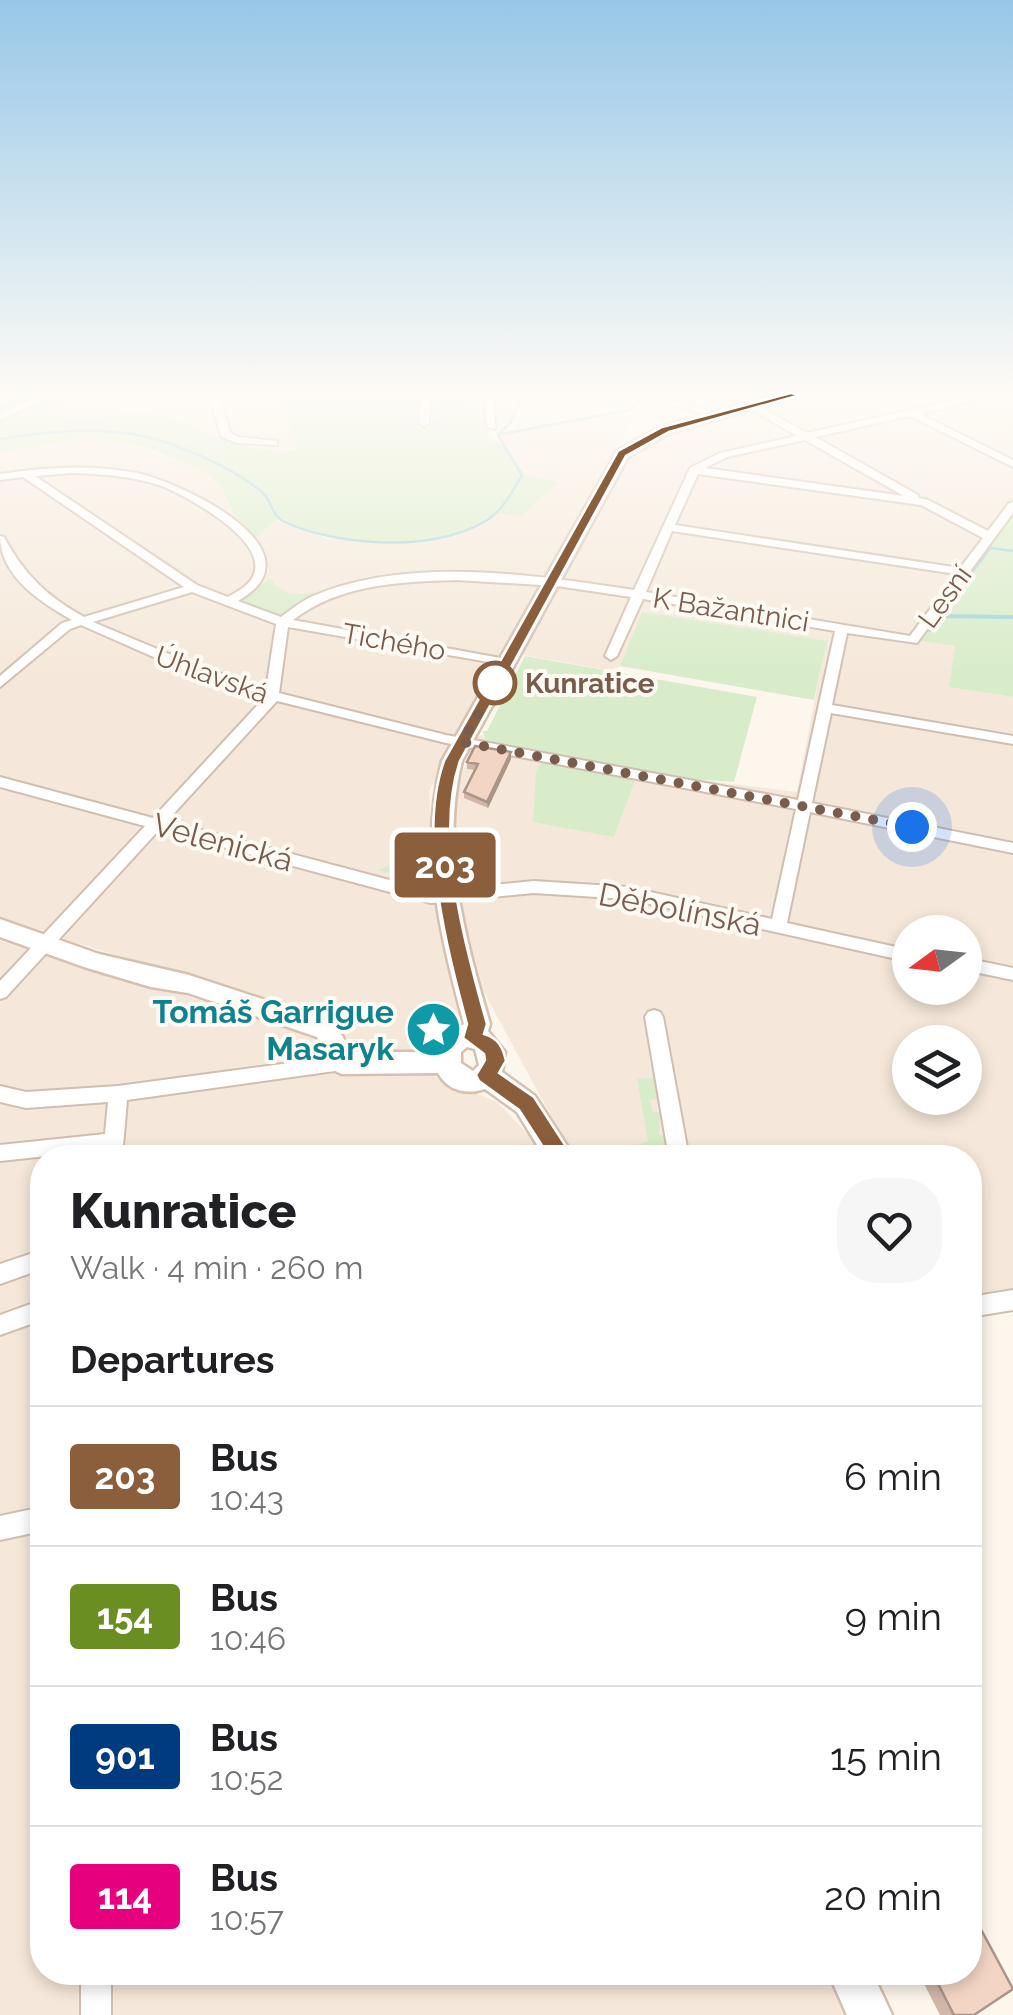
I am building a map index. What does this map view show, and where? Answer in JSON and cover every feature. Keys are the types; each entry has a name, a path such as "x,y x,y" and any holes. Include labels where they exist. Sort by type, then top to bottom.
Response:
{"street":[{"name":"Tichého","path":"48,489 193,588 228,602 282,622 506,663"},
{"path":"174,489 220,512 248,538 260,559 261,573 254,585 228,602"},
{"path":"473,1038 477,1024 454,940 448,898 442,802 445,781 462,742 602,489"},
{"path":"612,656 685,489"},
{"path":"831,489 924,502"},
{"path":"901,489 988,536"},
{"name":"Lesní","path":"913,640 1013,505"},
{"path":"668,527 964,572"},
{"name":"Úhlavská","path":"0,539 6,554 36,592 81,621 140,649 272,698 462,742 1013,848"},
{"name":"K Bažantnici","path":"282,622 316,598 381,582 446,577 550,581 913,640"},
{"path":"0,683 66,626 193,588"},
{"path":"0,992 272,698 282,622"},
{"path":"778,928 842,628"},
{"path":"825,708 1013,740"},
{"name":"Velenická","path":"0,782 431,897 448,898"},
{"name":"Děbolínská","path":"448,898 534,887 628,893 892,952"},
{"path":"0,928 326,1030 334,1038 342,1063"},
{"path":"982,968 1013,974"},
{"path":"654,1017 677,1145"},
{"path":"486,1075 496,1061 486,1042 473,1038 451,1046 445,1062 450,1072 460,1078 486,1075 526,1104 553,1145"},
{"path":"0,1094 26,1100 118,1094 342,1063 445,1062"},
{"path":"113,1145 118,1094"},
{"path":"0,1154 30,1153"},
{"path":"0,1274 30,1264"},
{"path":"982,1305 1013,1300"},
{"path":"0,1325 30,1314"},
{"path":"0,1528 30,1522"},
{"path":"96,1985 96,2015"},
{"path":"855,1985 870,2015"}],"shaded area":[{"path":"0,489 222,489 235,517 255,538 277,520 328,539 414,541 485,522 511,489 595,489 429,791 436,891 465,1012 454,1032 424,1050 357,1053 340,1030 313,1014 0,920"},
{"path":"611,489 1013,489 1013,512 914,640 955,646 950,687 1013,697 1013,1312 982,1316 982,1145 567,1145 484,992 461,909 451,806 475,738 482,735 486,741 692,779 797,792 826,642 643,612 620,666 613,671 523,655 553,591"},
{"path":"0,941 320,1035 334,1069 410,1070 441,1078 497,1102 538,1145 30,1145 30,1985 834,1985 848,2015 0,2015"}],"green space":[{"path":"222,489 550,489 520,517 495,513 475,526 420,540 357,540 301,527 280,517 255,538 235,517"},
{"path":"1013,512 1013,697 949,687 955,646 913,640"},
{"path":"271,579 291,593 315,592 283,616 241,601 241,596"},
{"path":"642,612 827,641 814,700 620,666"},
{"path":"525,656 757,697 734,782 692,779 485,741 483,731 487,731"},
{"path":"541,762 635,780 614,837 533,822 536,772"},
{"path":"408,841 425,842 426,883 378,870 395,863"},
{"path":"661,1077 665,1098 650,1100 652,1112 660,1112 659,1135 671,1136 671,1145 638,1145 648,1141 637,1079"}],"building":[{"path":"475,746 511,752 487,802 464,792 478,764 467,762"},
{"path":"982,1931 1013,1989 974,2015 954,2015 939,1985 982,1985"}],"waterway":[{"path":"258,489 283,521 330,536 384,543 463,532 496,513 513,489"},
{"path":"961,588 990,548"},
{"path":"991,548 1013,551"},
{"path":"930,630 963,585"},
{"path":"941,616 1013,617"}],"bus line":[{"name":"203","path":"554,1145 526,1104 504,1084 486,1075 496,1061 494,1051 486,1042 473,1038 477,1024 454,940 448,898 442,802 452,761 600,489"}],"place":[{"name":"Kunratice","path":"495,683"},
{"name":"Tomáš Garrigue Masaryk","path":"433,1029"}],"route":[{"path":"495,683 462,742 912,827"}]}
